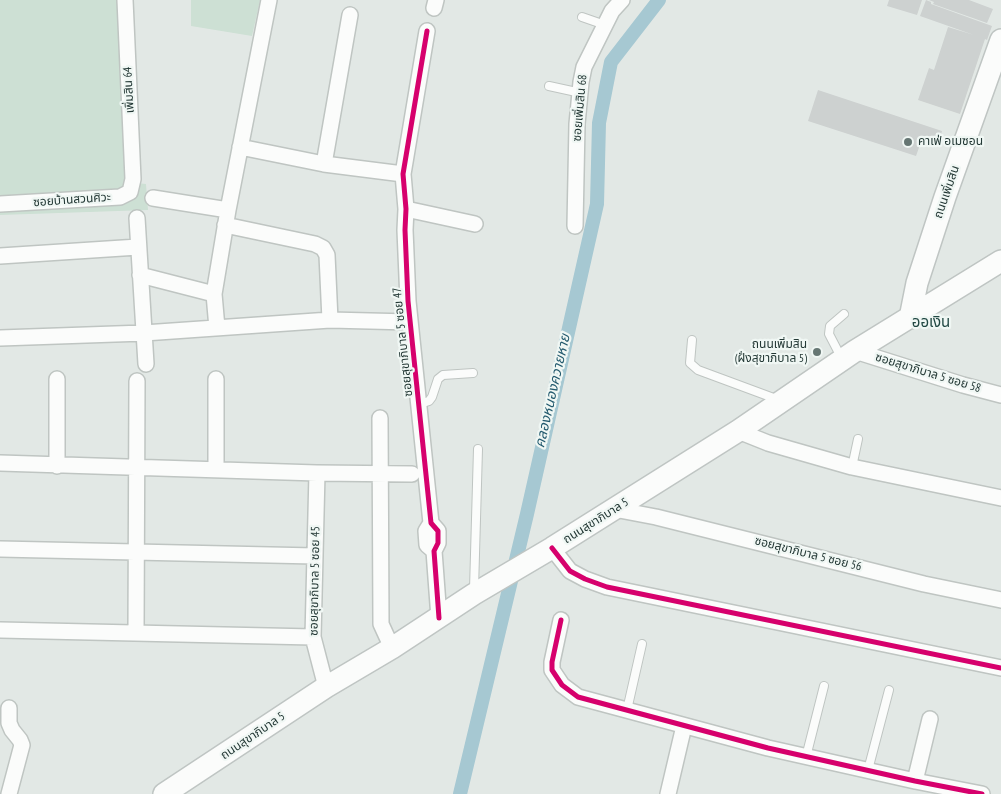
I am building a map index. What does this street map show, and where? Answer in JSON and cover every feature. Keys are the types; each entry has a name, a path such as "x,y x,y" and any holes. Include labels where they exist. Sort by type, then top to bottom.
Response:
{"main road":[{"name":"ถนนเพิ่มสิน","path":"910,318 917,283 945,197 1001,40"},
{"name":"ถนนสุขาภิบาล 5","path":"164,794 326,687 392,648 474,594 552,548 738,431 849,355 1001,261"}],"street":[{"name":"เพิ่มสิน 64","path":"125,0 134,179"},
{"path":"217,328 214,294 226,218 268,0"},
{"name":"ซอยเพิ่มสิน 68","path":"576,226 577,124 584,67 612,11 622,0"},
{"path":"324,164 350,16"},
{"name":"ซอยสุขาภิบาล 5 ซอย 47","path":"427,31 403,174 410,322 431,523 438,531 438,544 434,551 439,618"},
{"path":"240,147 324,164 403,174"},
{"name":"ซอยบ้านสวนศิวะ","path":"0,204 120,197 130,192 134,179"},
{"path":"152,198 315,244 323,248 327,255 330,320"},
{"path":"406,209 475,224"},
{"path":"136,218 146,364"},
{"path":"0,256 138,247"},
{"path":"140,275 214,294"},
{"path":"0,338 144,333 330,320 410,322"},
{"name":"ซอยสุขาภิบาล 5 ซอย 58","path":"849,355 1001,395"},
{"path":"57,379 57,466"},
{"path":"216,380 216,470"},
{"path":"136,633 138,381"},
{"path":"380,418 381,624 392,648"},
{"path":"738,431 768,443 852,466 1001,498"},
{"path":"0,463 317,474 412,474"},
{"name":"ซอยสุขาภิบาล 5 ซอย 45","path":"317,474 313,638 326,687"},
{"name":"ซอยสุขาภิบาล 5 ซอย 56","path":"614,509 656,517 924,584 1001,600"},
{"path":"552,548 570,571 607,587 1001,668"},
{"path":"0,549 315,556"},
{"path":"561,620 552,670 570,692 578,696 684,726 806,757 982,794"},
{"path":"0,630 313,638"},
{"path":"9,708 9,723 22,746 9,794"},
{"path":"915,781 930,719"},
{"path":"668,794 684,726"}],"lane":[{"path":"582,17 605,25"},
{"path":"549,86 581,93"},
{"path":"844,314 830,326 828,334 849,355"},
{"path":"692,340 690,363 698,370 782,401"},
{"path":"420,404 429,401 438,379 443,375 473,373"},
{"path":"852,466 858,439"},
{"path":"474,594 478,449"},
{"path":"627,710 642,644"},
{"path":"806,757 824,686"},
{"path":"868,770 889,690"}],"green space":[{"path":"0,0 119,0 126,182 146,184 148,210 0,215"},
{"path":"191,0 260,0 252,36 191,26"}],"building":[{"path":"889,0 922,0 917,15 887,6"},
{"path":"926,0 931,2 931,4 992,26 987,40 985,39 960,114 918,100 929,68 934,70 948,27 974,35 920,16"},
{"path":"929,0 969,0 993,9 987,23 933,4 934,2"},
{"path":"818,90 942,131 938,145 922,139 916,156 808,121"}],"waterway":[{"name":"คลองหนองควายหาย","path":"460,794 527,514 597,204 599,123 611,62 659,0"}],"cycle path":[{"path":"427,31 403,174 406,209 408,301 431,523 438,531 438,543 434,551 439,618"},
{"path":"552,548 570,571 607,587 1001,668"},
{"path":"561,620 552,670 562,685 578,697 768,748 982,794"}],"place":[{"name":"คาเฟ่ อเมซอน","path":"908,142"},
{"name":"ถนนเพิ่มสิน (ฝั่งสุขาภิบาล 5)","path":"817,352"}],"district":[{"name":"ออเงิน","path":"931,323"}]}
